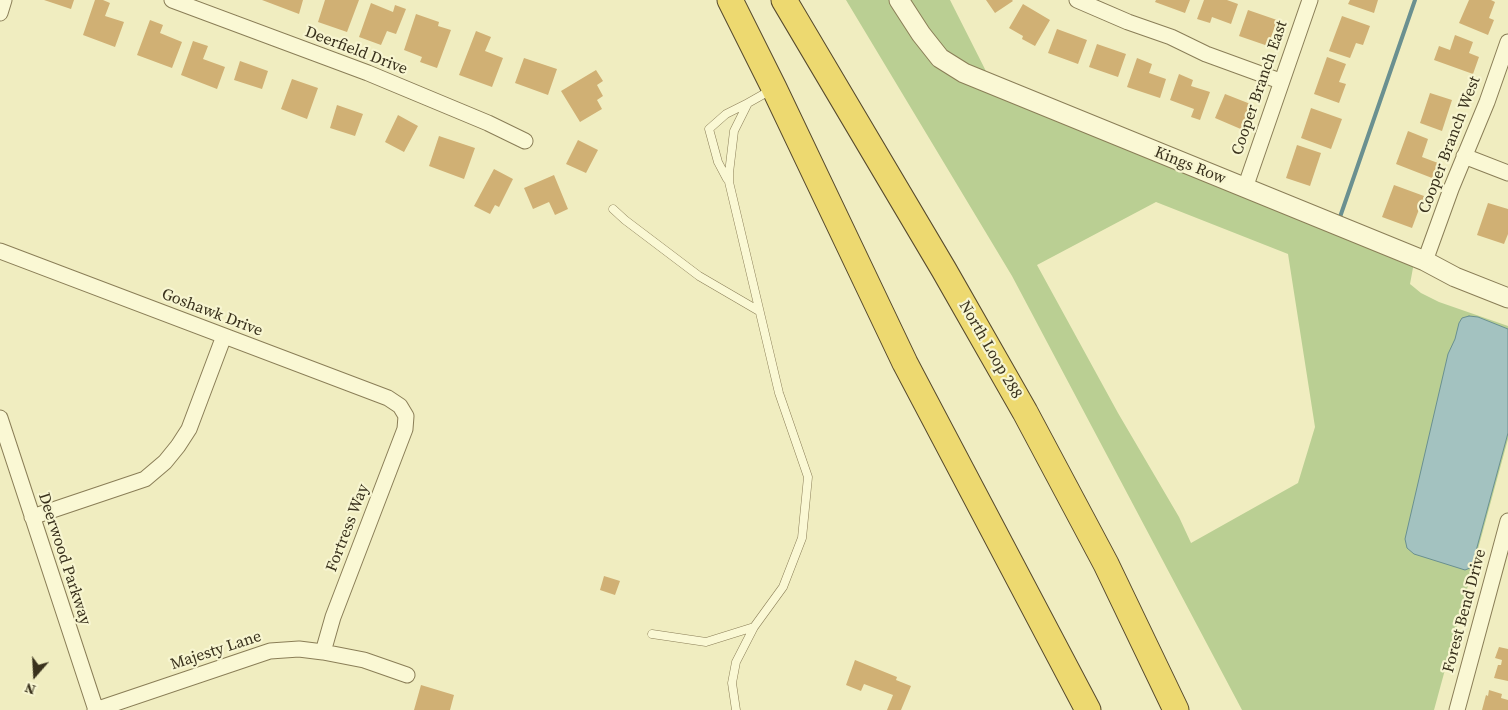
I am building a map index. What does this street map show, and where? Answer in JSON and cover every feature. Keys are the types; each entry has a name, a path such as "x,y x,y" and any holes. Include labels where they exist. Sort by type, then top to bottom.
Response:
{"highway":[{"path":"730,0 905,363 1088,710"},
{"name":"North Loop 288","path":"784,0 944,270 1024,412 1106,564 1176,710"}],"street":[{"name":"Deerfield Drive","path":"172,0 368,73 488,123 525,141"},
{"name":"Kings Row","path":"899,0 920,34 940,58 964,74 1425,260 1455,276 1508,298"},
{"path":"1077,0 1128,22 1171,37 1206,54 1280,81"},
{"name":"Cooper Branch East","path":"1244,188 1310,0"},
{"name":"Cooper Branch West","path":"1425,260 1464,156 1487,102 1508,42"},
{"path":"1464,156 1508,173"},
{"name":"Goshawk Drive","path":"0,251 388,398 400,406 406,416"},
{"path":"32,517 145,479 165,462 189,429 224,336"},
{"name":"Fortress Way","path":"323,652 333,617 405,429 406,416"},
{"name":"Deerwood Parkway","path":"0,418 95,710"},
{"name":"Forest Bend Drive","path":"1457,710 1508,521"},
{"name":"Majesty Lane","path":"95,710 270,651 299,649 323,652 364,660 407,676"}],"lane":[{"path":"729,182 718,162 709,128 726,114 774,88"},
{"path":"736,710 732,683 736,662 754,628 782,587 802,538 808,476 779,393 729,182 734,131 748,103"},
{"path":"613,209 699,276 759,311"},
{"path":"652,634 706,642 754,628"}],"green space":[{"path":"846,0 950,0 994,87 1415,257 1410,284 1421,293 1439,302 1508,326 1508,439 1434,710 1242,710 1012,276","holes":["1156,202 1288,254 1315,427 1298,483 1191,543 1179,517 1118,413 1037,265"]}],"water":[{"path":"1469,316 1478,317 1508,329 1508,433 1473,562 1470,568 1465,570 1414,554 1407,548 1405,539 1448,354 1455,339 1459,323 1462,318"}],"building":[{"path":"44,0 74,0 71,9"},
{"path":"95,0 103,0 110,3 105,16 124,22 115,47 83,35"},
{"path":"262,0 303,0 299,14"},
{"path":"325,0 359,0 347,32 318,22"},
{"path":"986,0 1012,0 1013,1 995,13"},
{"path":"1156,0 1190,0 1185,13 1155,2"},
{"path":"1204,0 1227,0 1238,4 1231,24 1212,17 1210,23 1197,19"},
{"path":"1350,0 1378,0 1374,13 1348,4"},
{"path":"1469,0 1491,0 1495,2 1489,18 1494,20 1488,35 1459,23"},
{"path":"371,3 393,12 395,5 406,9 396,34 387,31 381,45 359,37"},
{"path":"1023,4 1050,20 1035,46 1022,39 1023,36 1009,28"},
{"path":"1248,10 1277,20 1268,46 1239,36"},
{"path":"416,14 439,22 438,26 451,30 437,68 420,62 422,57 404,50"},
{"path":"1342,16 1370,26 1363,45 1356,43 1350,58 1329,51"},
{"path":"150,20 163,25 160,33 182,42 172,68 137,55"},
{"path":"1057,29 1087,40 1078,64 1048,53"},
{"path":"476,31 491,37 485,51 503,58 492,87 459,75"},
{"path":"1455,35 1473,42 1469,53 1479,57 1473,74 1434,60 1439,46 1450,50"},
{"path":"193,41 208,46 203,59 225,67 217,89 181,75"},
{"path":"1097,44 1126,54 1118,77 1089,67"},
{"path":"1327,57 1346,64 1339,82 1346,84 1339,103 1314,94"},
{"path":"524,58 557,69 548,95 515,83"},
{"path":"1137,58 1152,64 1149,73 1166,79 1160,98 1127,87"},
{"path":"240,61 268,71 262,89 234,80"},
{"path":"596,70 603,81 597,85 603,96 597,100 602,109 580,122 561,91"},
{"path":"1179,74 1193,80 1191,86 1210,92 1200,120 1191,117 1194,109 1170,100"},
{"path":"292,79 318,88 307,119 281,109"},
{"path":"1430,93 1452,100 1442,131 1420,123"},
{"path":"1225,94 1253,105 1243,130 1215,118"},
{"path":"337,105 363,114 355,136 330,128"},
{"path":"1311,108 1342,119 1331,149 1301,138"},
{"path":"398,115 418,126 404,152 385,142"},
{"path":"1408,131 1428,139 1422,157 1438,163 1432,178 1396,164"},
{"path":"439,136 475,148 464,179 429,166"},
{"path":"578,140 598,150 586,173 566,164"},
{"path":"1297,145 1321,153 1310,186 1286,178"},
{"path":"494,169 513,179 499,207 495,205 490,214 474,206"},
{"path":"554,175 568,209 555,215 549,202 533,209 524,188"},
{"path":"1394,185 1424,196 1412,228 1382,217"},
{"path":"1488,203 1508,209 1508,234 1504,244 1477,235"},
{"path":"604,576 620,581 615,595 600,590"},
{"path":"1499,647 1508,649 1508,681 1494,678 1498,665 1501,665 1502,660 1495,658"},
{"path":"855,660 897,677 896,680 911,686 901,710 887,710 893,695 864,684 861,691 846,685"},
{"path":"421,685 454,695 450,710 414,710"},
{"path":"1489,690 1502,694 1501,698 1508,700 1508,710 1482,710"}],"waterway":[{"path":"1340,217 1415,0"}]}
